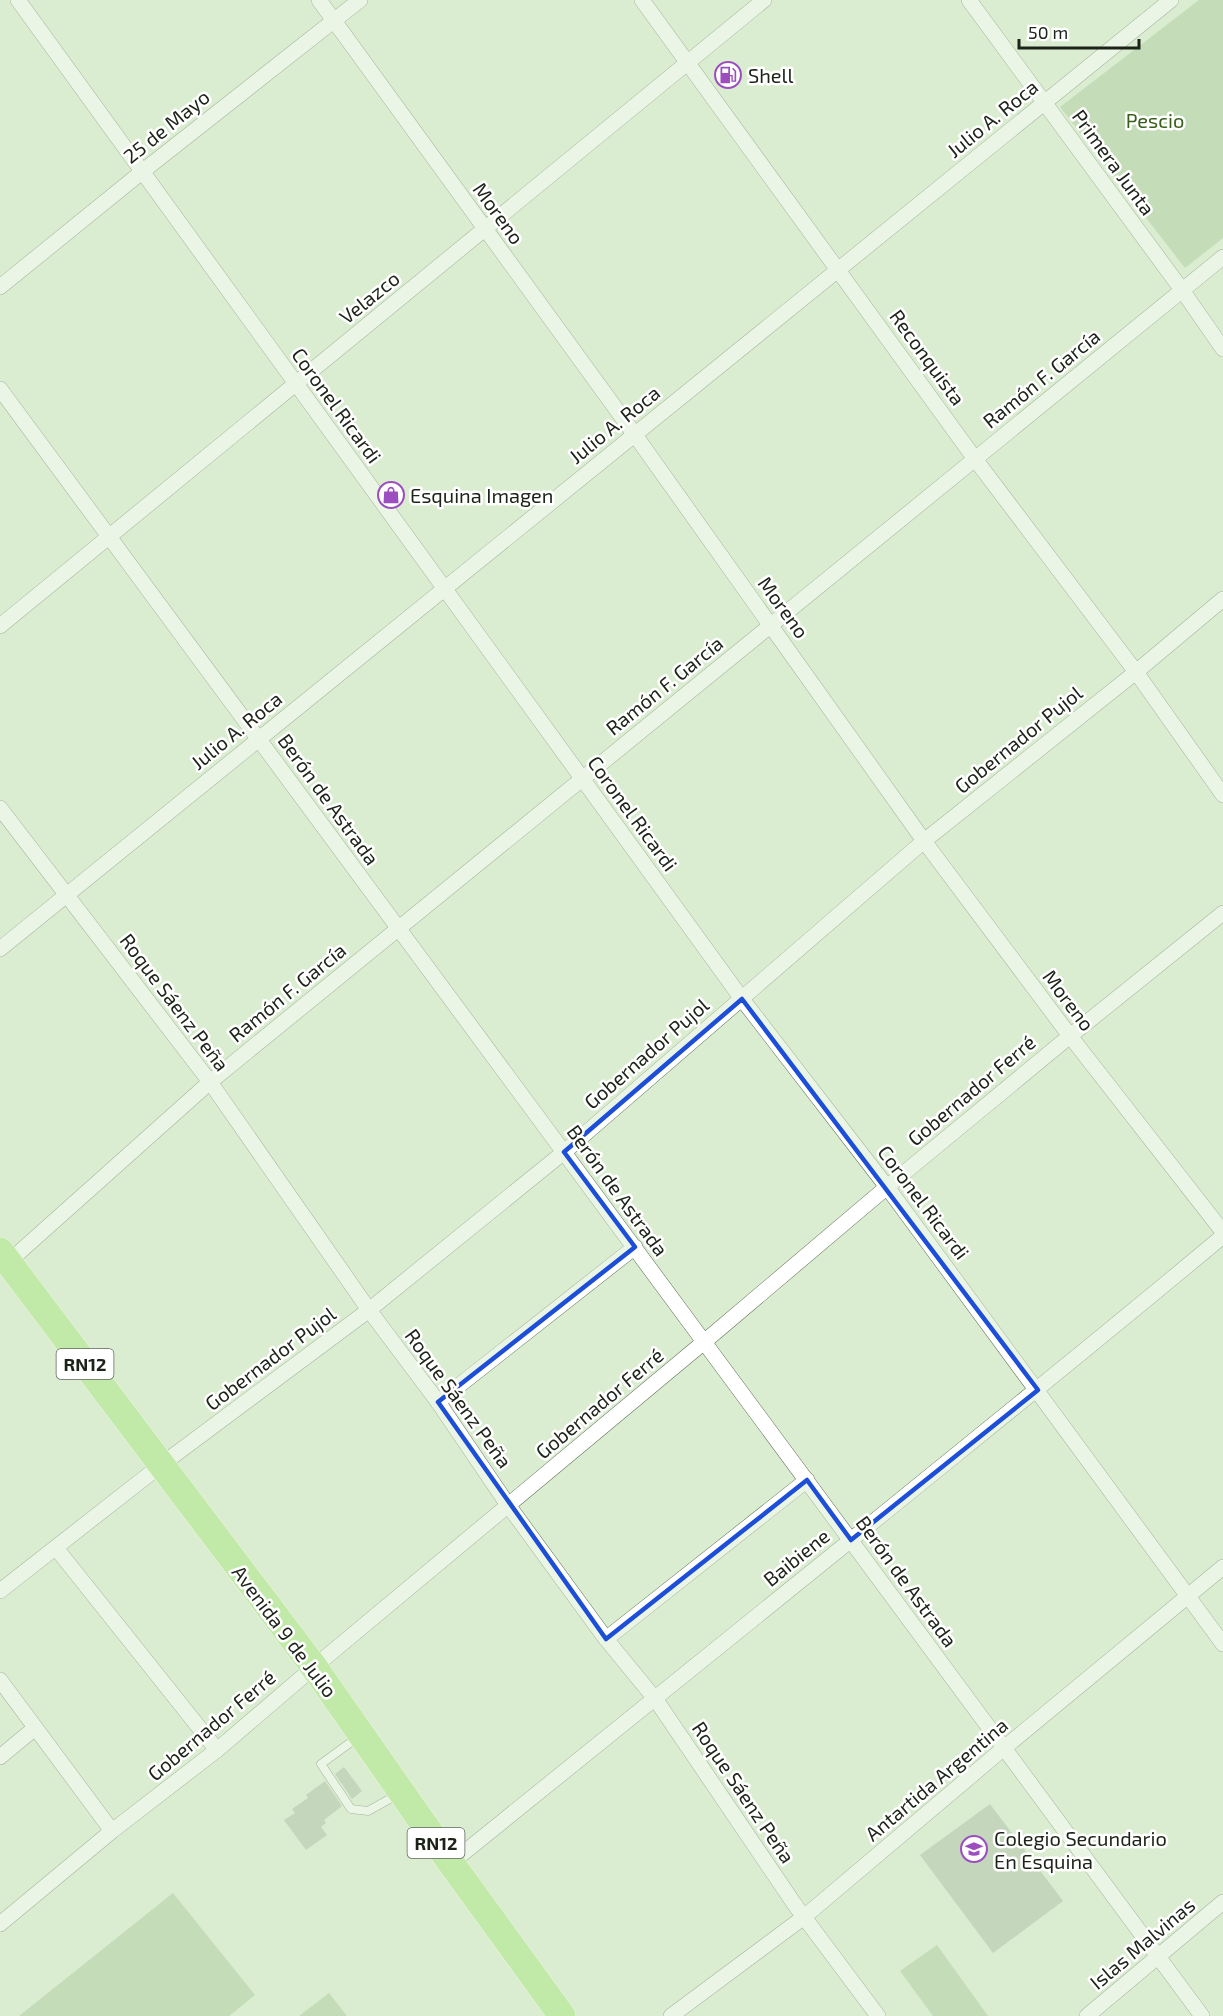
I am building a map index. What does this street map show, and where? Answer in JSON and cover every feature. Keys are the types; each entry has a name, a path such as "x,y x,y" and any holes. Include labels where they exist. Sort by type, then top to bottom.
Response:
{"highway":[{"name":"Avenida 9 de Julio","path":"3,1261 314,1667 451,1863 562,2016"}],"street":[{"name":"Coronel Ricardi","path":"18,0 742,999 887,1187 1223,1644"},
{"name":"Moreno","path":"319,0 771,625 924,841 1070,1036 1223,1234"},
{"name":"25 de Mayo","path":"0,287 360,0"},
{"name":"Reconquista","path":"642,0 975,459 1136,672 1223,795"},
{"name":"Velazco","path":"0,626 764,0"},
{"name":"Primera Junta","path":"969,0 1223,349"},
{"name":"Julio A. Roca","path":"0,949 1171,0"},
{"name":"Ramón F. García","path":"3,1261 210,1082 1223,257"},
{"name":"Berón de Astrada","path":"0,388 1202,2016"},
{"name":"Gobernador Pujol","path":"0,1591 161,1465 369,1310 564,1152 924,841 1136,672 1223,599"},
{"name":"Roque Sáenz Peña","path":"0,808 210,1082 369,1310 438,1402 508,1505 606,1639 656,1700 804,1917 878,2016"},
{"name":"Gobernador Ferré","path":"0,1924 217,1750 887,1187 1223,912"},
{"name":"Baibiene","path":"451,1863 1038,1390 1223,1234"},
{"path":"438,1402 634,1247"},
{"path":"606,1639 807,1480"},
{"path":"56,1548 217,1750"},
{"name":"Antartida Argentina","path":"671,2016 804,1917 1223,1567"},
{"path":"0,1680 112,1832"},
{"path":"0,1757 35,1728"},
{"name":"Islas Malvinas","path":"1087,2016 1223,1902"}],"lane":[{"path":"361,1735 321,1764 351,1809 368,1811 401,1792"}],"highlighted area":[{"path":"742,999 1038,1390 851,1540 807,1480 606,1639 438,1402 635,1247 564,1152"}],"green space":[{"name":"Pescio","path":"1199,0 1223,0 1223,238 1185,268 1060,107"},
{"path":"173,1893 255,1995 229,2016 19,2016"},
{"path":"937,1945 988,2016 933,2016 900,1971"},
{"path":"329,1993 347,2016 299,2016"}],"building":[{"path":"344,1767 362,1791 352,1799 335,1774"},
{"path":"325,1781 342,1806 324,1820 326,1823 321,1827 327,1835 306,1850 284,1820 295,1813 292,1809 308,1798 306,1795"},
{"path":"990,1804 1063,1901 993,1953 920,1855"}],"place":[{"name":"Shell","path":"728,75"},
{"name":"Esquina Imagen","path":"391,495"},
{"name":"Colegio Secundario En Esquina","path":"974,1849"}]}
